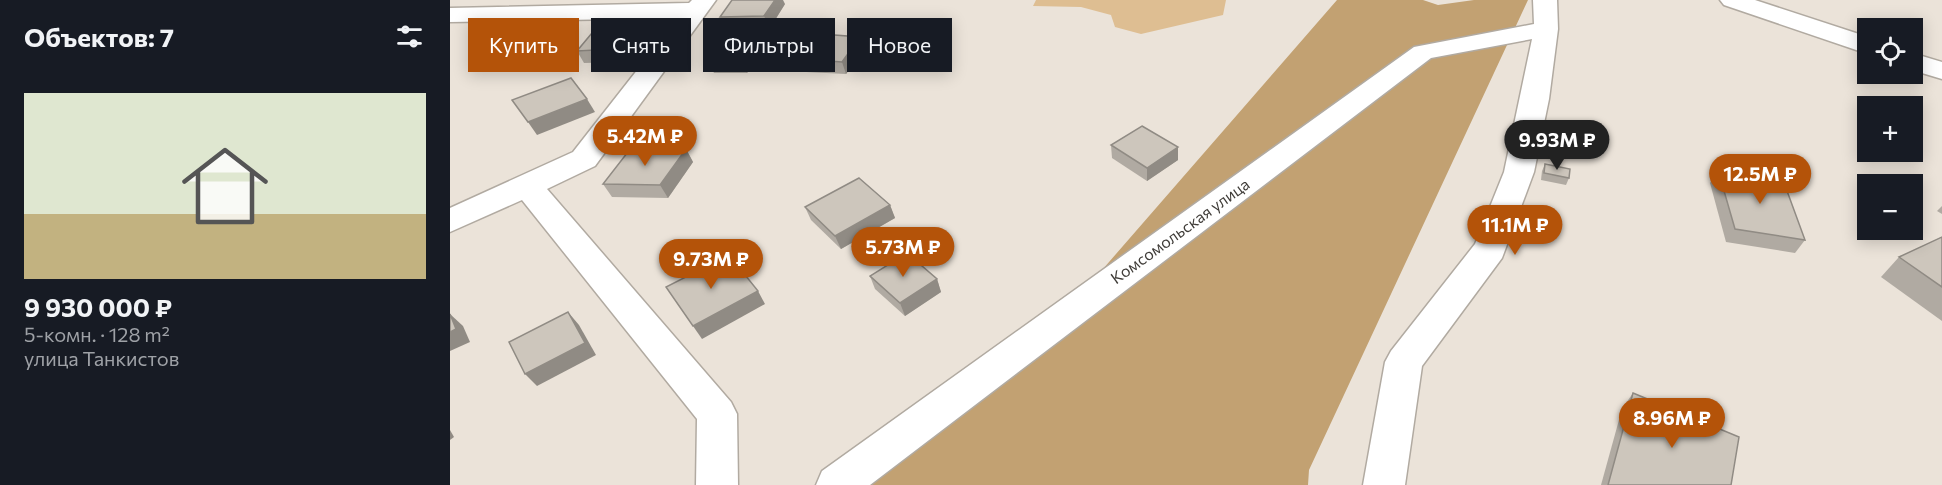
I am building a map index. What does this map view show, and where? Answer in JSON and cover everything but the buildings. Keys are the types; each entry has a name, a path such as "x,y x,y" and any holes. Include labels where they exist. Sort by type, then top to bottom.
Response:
{"street":[{"path":"1732,0 1857,42"},
{"path":"450,15 700,5"},
{"path":"450,221 528,187 584,159 700,5"},
{"path":"1384,485 1404,362 1490,249 1519,172 1535,99 1546,15"},
{"name":"Комсомольская улица","path":"837,485 1424,52 1546,15"},
{"path":"1923,65 1942,71"},
{"path":"528,187 717,414 717,485"}],"shaded area":[{"path":"1036,0 1226,0 1223,15 1141,34 1115,27 1111,15 1081,7 1033,6"},
{"path":"1337,0 1423,0 1438,5 1474,0 1528,0 1309,470 1308,485 858,485 1022,362"}]}
